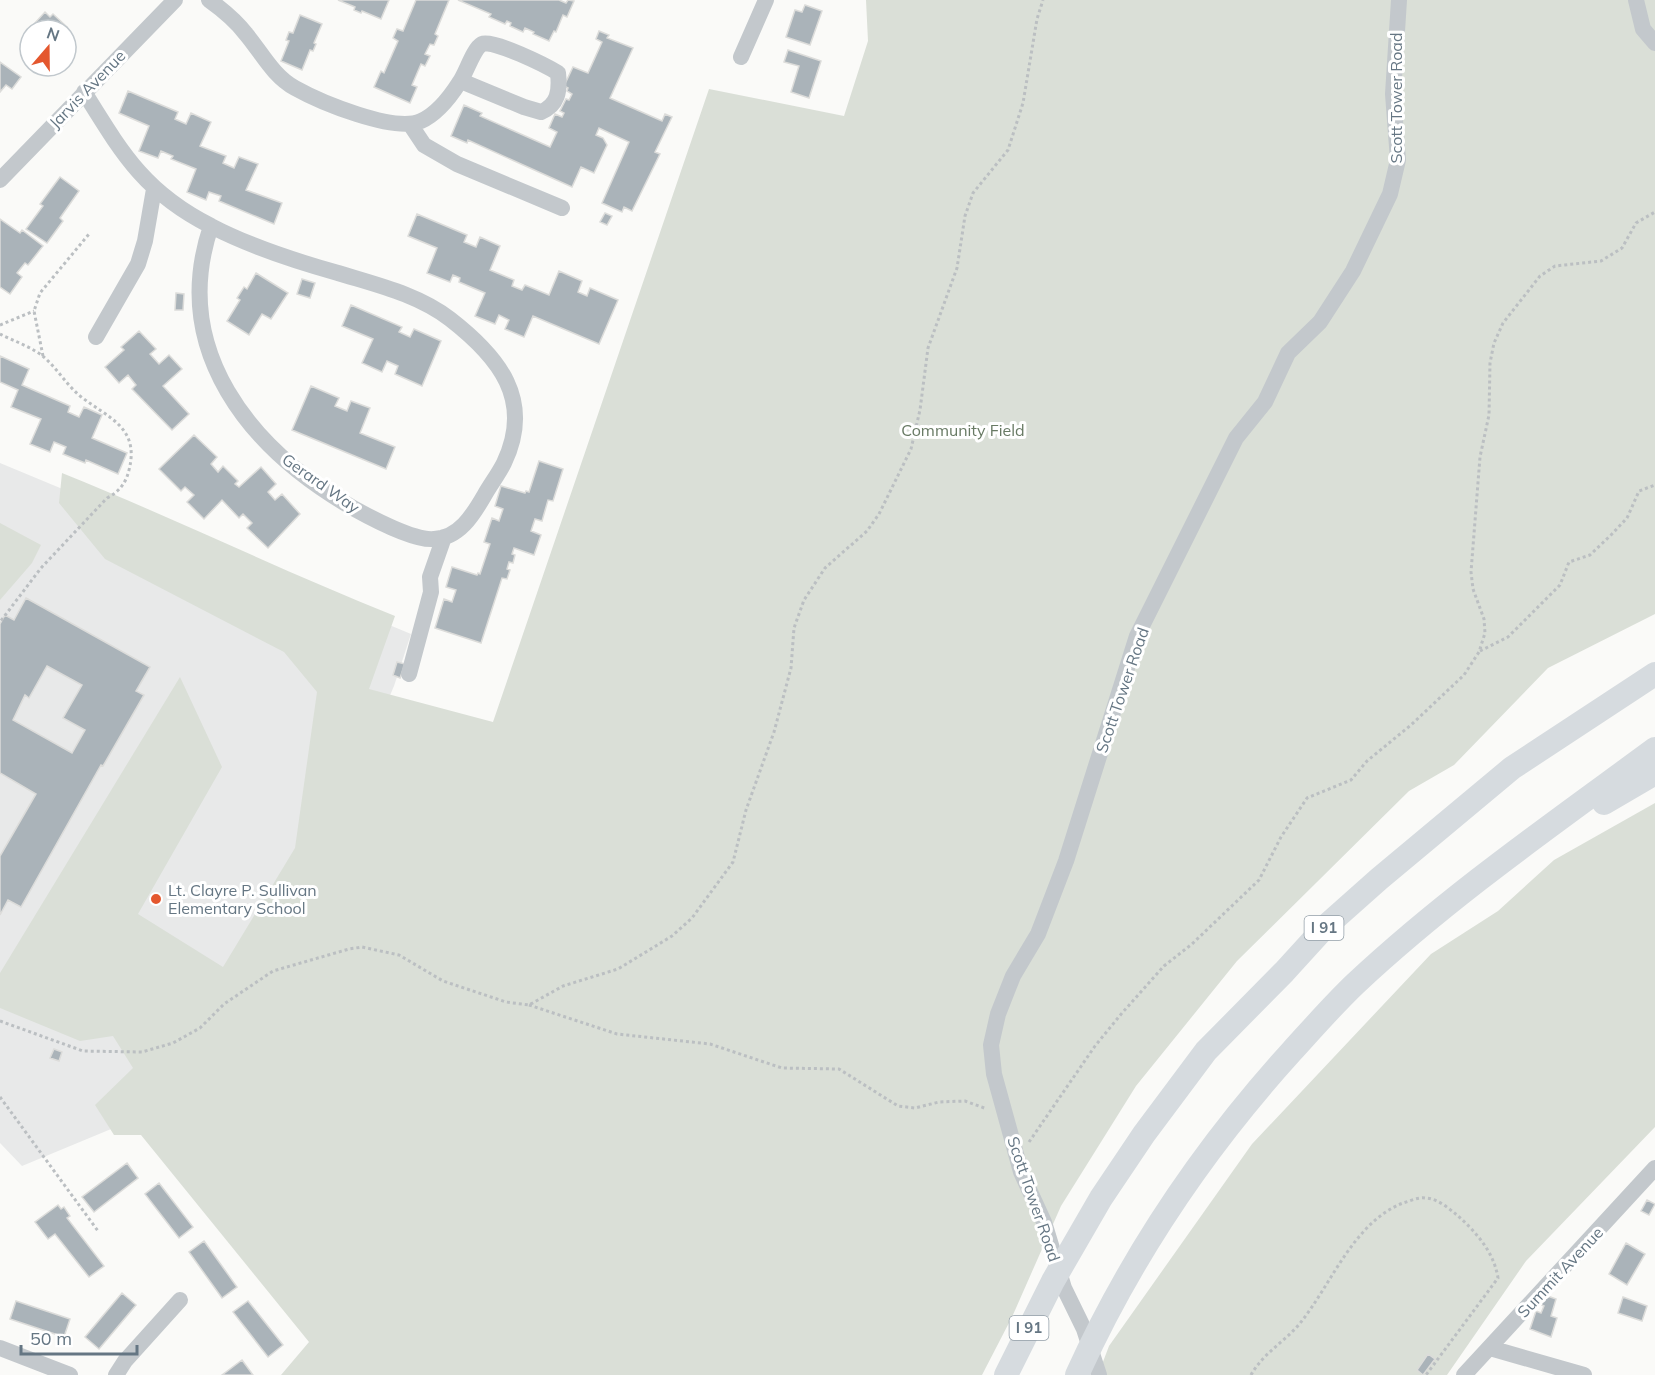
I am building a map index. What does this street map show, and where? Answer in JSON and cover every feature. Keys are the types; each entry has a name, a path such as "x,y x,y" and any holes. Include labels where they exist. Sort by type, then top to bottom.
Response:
{"highway":[{"name":"I 91","path":"1006,1375 1066,1256 1101,1198 1144,1134 1206,1051 1325,927 1379,879 1512,768 1655,674"},
{"path":"1086,1370 1097,1333 1171,1204 1253,1095 1354,985 1484,875 1655,749"},
{"path":"1484,875 1655,773"}],"street":[{"name":"Jarvis Avenue","path":"0,180 175,0"},
{"path":"209,0 239,25 275,72 292,86 353,113 410,124 422,121 448,99 461,81 475,52 481,45 486,44 505,48 548,67 558,73 559,83 555,100 550,108 541,112 461,81"},
{"path":"741,57 766,0"},
{"name":"Scott Tower Road","path":"1086,1370 1084,1329 1064,1288 1044,1222 1021,1172 994,1074 991,1045 998,1014 1013,976 1038,934 1066,861 1137,636 1236,438 1265,402 1288,353 1320,322 1353,271 1390,194 1398,160 1393,94 1399,0"},
{"path":"1636,0 1643,29 1655,43"},
{"path":"84,92 117,147 154,189 182,210 261,248 424,302 456,324 489,355 500,369 514,398 516,413 514,436 504,463 470,518 460,528 444,537 430,577 431,592 409,674"},
{"path":"410,124 424,145 457,164 562,208"},
{"path":"96,338 128,284 140,258 154,189"},
{"name":"Gerard Way","path":"211,225 202,266 203,326 213,365 232,401 276,451 341,501 368,516 422,538 435,540 444,537"},
{"name":"Summit Avenue","path":"1464,1375 1655,1168"},
{"path":"116,1375 125,1361 180,1300"},
{"path":"0,1348 49,1370 70,1375"},
{"path":"1490,1348 1584,1375"}],"path":[{"path":"530,1005 562,986 618,969 672,936 692,918 733,862 746,810 774,732 791,668 794,628 804,600 825,568 867,531 879,514 911,449 920,410 928,348 957,268 965,216 973,193 1008,150 1023,102 1043,0"},
{"path":"1027,1145 1095,1046 1122,1013 1164,966 1192,944 1259,880 1281,837 1307,798 1351,780 1367,761 1411,726 1464,675 1479,652 1485,633 1484,619 1473,589 1471,572 1480,456 1489,415 1490,363 1494,343 1503,323 1540,276 1555,266 1601,261 1622,248 1636,223 1655,212"},
{"path":"44,356 34,311 40,293 89,234"},
{"path":"0,325 34,311"},
{"path":"0,334 44,356 79,395 121,427 131,442 133,456 128,476 118,492 107,498 41,568 0,622"},
{"path":"1479,652 1508,637 1560,585 1569,562 1590,555 1627,518 1640,491 1655,485"},
{"path":"0,1021 83,1051 141,1052 172,1043 200,1028 224,1004 273,971 362,947 399,955 443,981 506,1002 530,1005 617,1034 710,1044 782,1068 839,1070 898,1106 915,1108 939,1102 965,1101 1006,1116"},
{"path":"0,1097 98,1231"},
{"path":"1251,1375 1266,1355 1300,1323 1341,1261 1374,1222 1388,1209 1426,1198 1439,1202 1469,1226 1487,1248 1497,1267 1498,1278 1426,1375"}],"shaded area":[{"name":"Lt. Clayre P. Sullivan Elementary School","path":"0,463 411,634 394,686 367,749 140,1117 22,1166 0,1143"}],"green space":[{"name":"Community Field","path":"866,0 1655,0 1655,614 1548,668 1454,765 1409,791 1237,961 1136,1086 1061,1206 1012,1317 982,1375 281,1375 309,1342 141,1135 114,1135 95,1105 133,1068 113,1036 80,1041 0,1008 0,973 180,677 222,767 138,914 223,967 295,848 317,692 284,652 105,559 59,503 62,473 395,616 369,689 493,722 709,89 844,116 868,41"},
{"path":"0,523 41,545 32,563 0,600"},
{"path":"1655,803 1655,1127 1526,1261 1447,1375 1098,1375 1109,1346 1252,1144 1431,954 1498,911 1554,860"}],"building":[{"path":"338,0 389,0 381,19 354,10 355,7"},
{"path":"416,0 449,0 435,34 438,36 434,45 430,44 425,54 430,56 425,66 421,64 412,85 417,87 410,103 374,87 381,71 384,73 398,41 393,38 397,29 403,31"},
{"path":"458,0 559,0 566,3 568,0 574,1 567,17 563,15 556,32 554,31 549,41 525,28 523,32 510,26 511,23 507,21 505,24 489,17 491,14"},
{"path":"805,5 822,11 810,45 786,37 795,10 802,12"},
{"path":"45,12 50,17 53,14 57,18 40,18"},
{"path":"300,15 322,24 313,51 310,50 302,70 281,61 289,41 286,40 289,32 293,33"},
{"path":"599,31 609,35 607,38 633,48 610,98 662,121 665,114 672,117 655,152 660,154 632,211 624,207 622,212 602,203 629,142 599,128 596,135 603,138 607,145 594,173 581,167 572,187 468,140 467,143 451,136 464,105 482,113 480,116 550,147 557,132 549,128 555,114 562,117 564,113 560,111 566,99 569,100 572,94 564,86 573,67 588,73 602,42 596,39"},
{"path":"788,50 821,61 809,98 791,92 799,66 784,62"},
{"path":"0,62 20,78 12,89 6,85 0,92"},
{"path":"128,91 178,112 175,119 186,124 191,113 211,122 200,146 226,156 223,163 234,168 239,157 258,164 246,190 282,203 274,224 219,201 221,196 209,192 206,200 187,192 196,169 171,159 173,156 161,151 158,158 139,151 149,126 119,113"},
{"path":"60,177 79,191 60,218 63,221 47,243 26,229 43,206 40,204"},
{"path":"605,213 612,216 607,225 600,222"},
{"path":"417,214 467,235 464,242 476,247 480,237 500,246 490,270 514,280 512,286 522,290 525,285 549,295 559,271 582,281 578,292 587,296 590,288 618,300 599,344 533,316 524,337 505,329 509,320 499,315 495,324 475,316 485,293 459,282 460,278 453,275 450,282 427,273 437,248 408,236"},
{"path":"0,219 20,233 22,230 43,246 28,265 25,263 17,273 22,277 10,294 0,287"},
{"path":"256,273 288,293 271,319 262,314 249,335 227,321 240,300 237,298 244,287 247,289"},
{"path":"302,279 315,283 310,298 297,294"},
{"path":"176,293 184,294 183,310 175,310"},
{"path":"351,305 402,327 399,332 410,337 414,329 441,341 422,386 395,374 398,366 387,361 382,372 362,363 373,339 342,326"},
{"path":"139,331 156,349 150,354 159,364 169,355 182,369 163,386 189,414 172,430 132,389 136,385 128,375 119,383 105,367 124,350 121,347"},
{"path":"0,356 29,369 22,385 70,406 68,412 79,417 84,407 102,415 92,438 127,453 118,474 86,460 85,463 63,454 66,447 54,442 50,452 30,444 41,419 11,407 18,390 0,382"},
{"path":"311,386 339,398 335,406 347,411 351,401 370,408 360,433 395,447 386,469 292,430"},
{"path":"194,435 217,457 211,464 218,472 223,466 238,481 235,484 239,487 261,467 276,484 268,492 275,500 282,494 300,514 268,548 247,528 252,523 243,514 239,518 222,500 204,519 187,502 194,495 185,487 181,491 159,469"},
{"path":"539,461 563,469 553,501 548,500 542,521 535,519 531,531 541,535 534,555 514,548 513,563 509,562 507,569 510,570 507,579 502,578 481,643 435,628 444,599 452,602 456,590 446,587 452,567 480,574 490,544 484,542 492,518 499,521 503,509 495,506 501,486 525,493 529,492"},
{"path":"26,598 150,667 136,691 144,695 103,766 101,765 21,907 8,900 0,915 0,856 36,794 0,773 0,624 5,615 14,620","holes":["47,666 82,685 63,718 85,730 72,753 13,720 25,695 29,698"]},
{"path":"397,662 405,664 400,678 393,675"},
{"path":"54,1049 62,1052 59,1061 50,1058"},
{"path":"127,1163 138,1178 94,1212 82,1197"},
{"path":"159,1183 193,1227 179,1238 145,1194"},
{"path":"1647,1200 1655,1204 1649,1215 1641,1211"},
{"path":"58,1205 61,1209 64,1207 70,1216 67,1218 104,1266 89,1277 55,1234 48,1239 35,1222"},
{"path":"204,1241 237,1287 222,1298 189,1252"},
{"path":"1626,1243 1645,1254 1627,1285 1609,1274"},
{"path":"122,1293 136,1305 99,1349 85,1337"},
{"path":"1542,1294 1556,1299 1551,1316 1557,1318 1551,1337 1530,1329 1536,1311 1541,1313 1544,1306 1539,1304"},
{"path":"1623,1297 1647,1306 1642,1321 1618,1313"},
{"path":"16,1301 70,1319 64,1337 10,1319"},
{"path":"248,1301 283,1345 268,1357 233,1312"},
{"path":"1428,1354 1435,1359 1423,1375 1417,1370"},
{"path":"242,1360 253,1375 222,1375"}],"place":[{"name":"Lt. Clayre P. Sullivan Elementary School","path":"156,899"}]}
